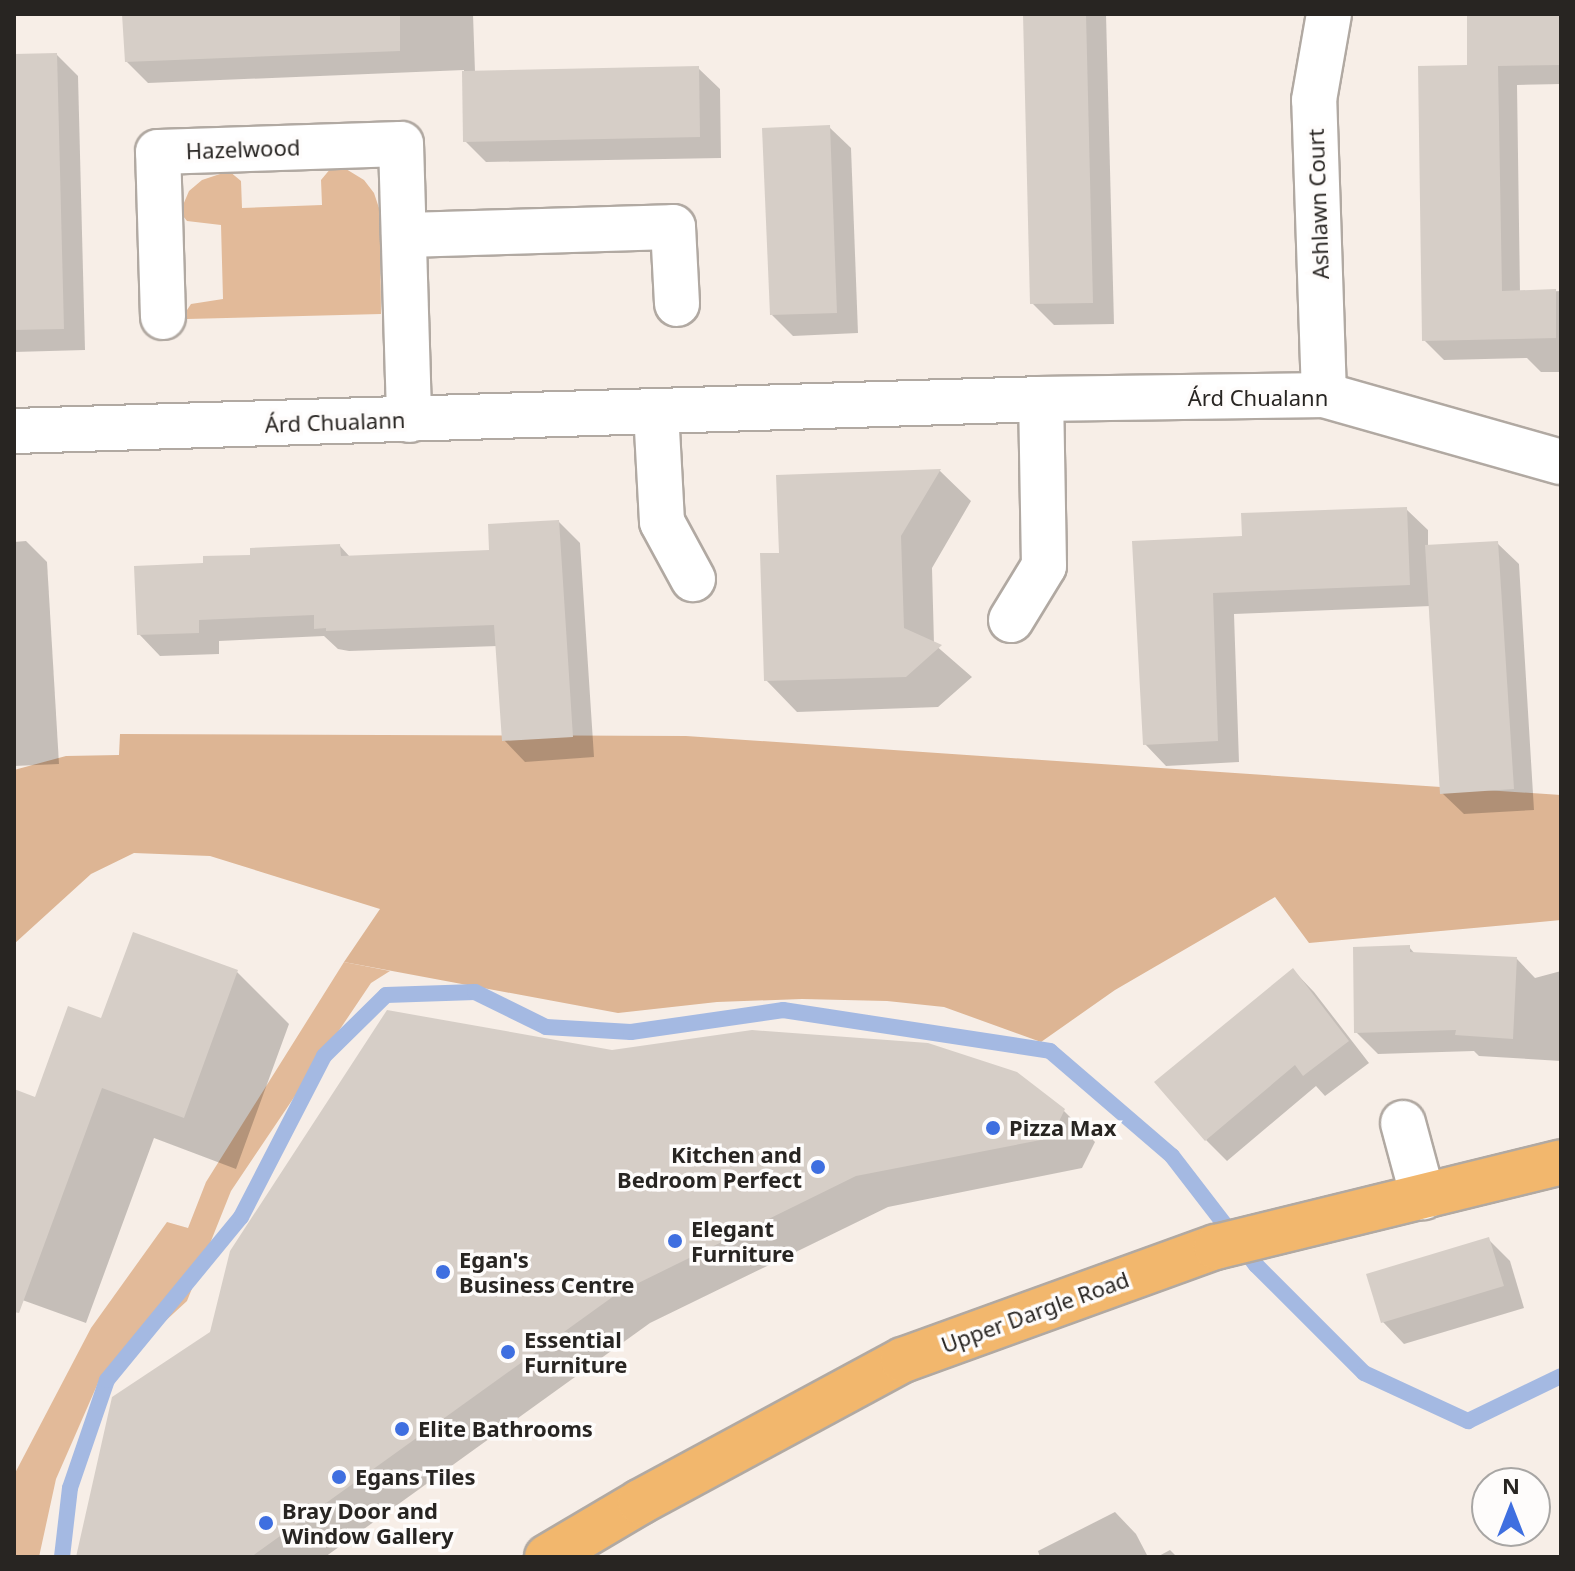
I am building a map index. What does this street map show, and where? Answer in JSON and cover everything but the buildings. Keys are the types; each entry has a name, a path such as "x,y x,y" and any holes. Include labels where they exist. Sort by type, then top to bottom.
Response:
{"main road":[{"name":"Upper Dargle Road","path":"547,1557 640,1502 903,1360 1216,1247 1561,1162"}],"street":[{"name":"Ashlawn Court","path":"1324,395 1314,100 1329,14"},
{"name":"Hazelwood","path":"163,317 158,152 401,144 409,420"},
{"path":"404,235 673,227 677,304"},
{"name":"Árd Chualann","path":"14,431 1041,399 1324,395 1561,462"},
{"path":"1011,620 1044,566 1041,399"},
{"path":"656,411 662,522 693,579"},
{"path":"1403,1123 1423,1197"}],"shaded area":[{"path":"331,168 346,169 364,180 374,193 380,211 381,314 187,319 191,304 223,299 221,225 187,221 183,216 183,205 189,191 202,180 229,171 241,181 242,208 322,205 321,180"},
{"path":"120,734 686,736 1561,795 1561,920 1309,943 1275,897 1115,990 1041,1042 944,1007 887,1001 802,999 717,1002 618,1013 344,962 380,909 210,856 134,853 91,874 14,944 14,770 66,756 119,755"},
{"path":"344,962 390,971 371,983 231,1191 187,1301 98,1383 56,1479 39,1557 14,1557 14,1475 91,1328 167,1222 188,1228 206,1182"}],"waterway":[{"path":"62,1557 70,1488 107,1380 241,1217 324,1056 386,995 475,992 546,1027 631,1032 783,1010 1050,1051 1172,1156 1256,1265 1364,1373 1468,1421 1561,1376"}],"place":[{"name":"Pizza Max","path":"993,1128"},
{"name":"Kitchen and Bedroom Perfect","path":"818,1167"},
{"name":"Elegant Furniture","path":"675,1241"},
{"name":"Egan's Business Centre","path":"443,1272"},
{"name":"Essential Furniture","path":"508,1352"},
{"name":"Elite Bathrooms","path":"402,1429"},
{"name":"Egans Tiles","path":"339,1477"},
{"name":"Bray Door and Window Gallery","path":"266,1523"}]}
